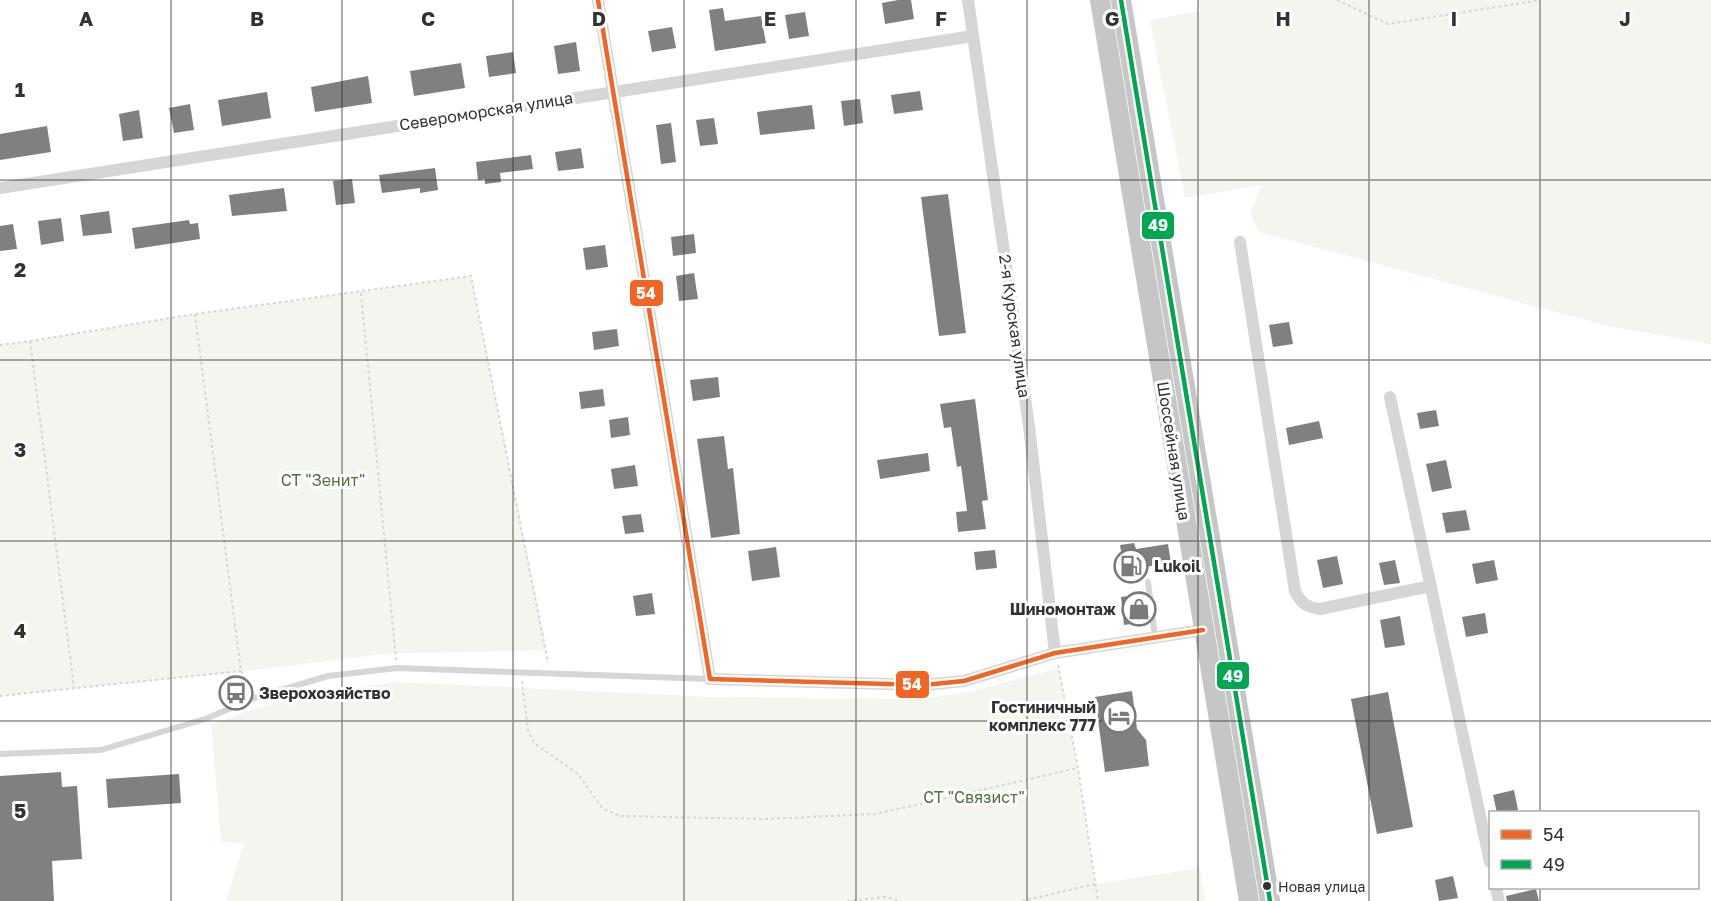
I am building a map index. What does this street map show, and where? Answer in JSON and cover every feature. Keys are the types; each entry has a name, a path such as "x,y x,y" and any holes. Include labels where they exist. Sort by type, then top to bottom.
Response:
{"highway":[{"name":"Шоссейная улица","path":"1100,0 1249,901"},
{"name":"Шоссейная улица","path":"1121,0 1270,901"}],"street":[{"path":"598,0 710,679 924,685 964,681 1055,653 1203,630"},
{"name":"2-я Курская улица","path":"968,0 1029,426 1055,653"},
{"name":"Североморская улица","path":"0,188 973,36"},
{"path":"1240,242 1293,580 1299,601 1309,607 1320,609 1431,586"},
{"path":"1390,397 1489,853"}],"lane":[{"path":"1148,582 1155,638"},
{"path":"0,754 101,750 208,718 254,698 328,676 397,668 710,679"}],"path":[{"path":"1337,0 1388,24 1541,0"},
{"path":"0,345 195,314 471,276 545,639 549,673"},
{"path":"361,292 397,668"},
{"path":"195,314 241,672 254,698"},
{"path":"30,341 74,688"},
{"path":"1055,653 1078,768 1098,901"},
{"path":"0,696 241,672"},
{"path":"521,673 528,730 534,742 578,774 603,809 620,816 765,819 876,814 1078,768"},
{"path":"1022,901 1095,884"},
{"path":"847,901 885,897 901,901"}],"green space":[{"path":"1197,0 1711,0 1711,344 1608,326 1259,232 1250,214 1261,185 1185,198 1150,20 1200,11"},
{"name":"СТ \"Зенит\"","path":"471,276 547,650 384,654 241,672 0,696 0,345 195,314"},
{"name":"СТ \"Связист\"","path":"1059,668 1078,768 1095,884 1200,868 1205,901 226,901 244,843 221,842 211,725 257,708 326,691 399,682 711,697 923,699 969,692"}],"building":[{"path":"911,0 914,19 885,24 882,3"},
{"path":"723,8 725,21 761,16 766,43 715,51 709,10"},
{"path":"805,12 809,36 789,39 785,15"},
{"path":"672,27 676,48 652,52 648,31"},
{"path":"576,42 580,71 558,74 554,46"},
{"path":"513,52 516,73 489,77 486,56"},
{"path":"461,63 465,88 414,96 410,71"},
{"path":"368,76 372,103 315,112 311,87"},
{"path":"920,91 923,110 894,114 891,95"},
{"path":"267,92 271,118 222,126 218,100"},
{"path":"860,99 863,123 844,126 841,101"},
{"path":"190,104 194,130 174,133 169,108"},
{"path":"812,105 815,129 760,135 757,112"},
{"path":"139,110 143,138 123,141 119,114"},
{"path":"714,118 718,144 700,146 696,120"},
{"path":"671,123 676,162 661,164 656,125"},
{"path":"47,126 51,152 0,160 0,134"},
{"path":"581,148 584,168 558,171 555,152"},
{"path":"531,155 533,169 500,173 501,182 485,184 485,179 478,180 476,162"},
{"path":"435,168 438,190 420,193 420,188 382,193 379,175"},
{"path":"352,179 355,203 336,205 333,181"},
{"path":"284,188 287,211 232,216 229,195"},
{"path":"948,194 966,333 939,336 921,197"},
{"path":"109,211 112,233 83,236 80,215"},
{"path":"61,218 64,241 41,245 38,221"},
{"path":"189,220 190,224 198,223 200,239 135,249 132,228"},
{"path":"13,224 17,249 0,251 0,226"},
{"path":"694,234 696,253 673,256 671,237"},
{"path":"605,245 608,267 586,270 583,248"},
{"path":"694,273 698,299 679,301 676,276"},
{"path":"1289,322 1293,344 1273,347 1269,325"},
{"path":"617,329 619,346 594,350 592,332"},
{"path":"718,377 720,397 693,401 690,380"},
{"path":"603,389 605,406 581,409 579,392"},
{"path":"975,399 988,500 982,501 986,529 958,532 956,512 967,511 961,466 957,467 951,427 944,428 940,404"},
{"path":"1436,410 1439,426 1420,429 1417,413"},
{"path":"628,417 630,435 611,438 609,420"},
{"path":"1319,421 1323,438 1289,445 1286,428"},
{"path":"724,436 728,469 733,468 740,534 711,538 697,439"},
{"path":"928,453 930,471 880,479 877,460"},
{"path":"1446,460 1452,488 1432,492 1426,464"},
{"path":"635,465 638,486 614,489 611,469"},
{"path":"1466,510 1470,530 1446,533 1442,513"},
{"path":"641,514 644,532 625,534 622,516"},
{"path":"1134,543 1136,549 1168,544 1171,563 1139,568 1140,575 1125,577 1120,545"},
{"path":"776,547 780,577 752,581 748,551"},
{"path":"995,550 997,568 976,570 974,552"},
{"path":"1337,556 1343,584 1323,588 1317,560"},
{"path":"1395,560 1400,583 1384,585 1379,563"},
{"path":"1494,560 1498,580 1476,584 1472,564"},
{"path":"652,593 655,614 636,616 633,596"},
{"path":"1136,595 1141,598 1144,622 1124,625 1121,597"},
{"path":"1485,613 1488,633 1466,637 1462,617"},
{"path":"1400,616 1405,645 1385,648 1380,620"},
{"path":"1132,691 1137,729 1146,740 1149,766 1105,772 1095,697"},
{"path":"1388,692 1413,827 1377,834 1351,699"},
{"path":"61,772 62,787 77,786 82,859 52,861 54,901 0,901 0,776"},
{"path":"179,774 181,803 108,808 106,779"},
{"path":"1514,790 1518,810 1497,811 1493,795"},
{"path":"1453,876 1458,898 1439,901 1435,880"},
{"path":"1536,889 1539,901 1507,901 1506,896"}],"transit line":[{"name":"54","path":"598,0 710,679 924,685 964,681 1055,653 1203,630"},
{"name":"49","path":"1121,0 1270,901"}],"place":[{"name":"Lukoil","path":"1131,566"},
{"name":"Шиномонтаж","path":"1139,609"},
{"name":"Зверохозяйство","path":"236,693"},
{"name":"Гостиничный комплекс 777","path":"1119,716"},
{"name":"Новая улица","path":"1267,886"}]}
